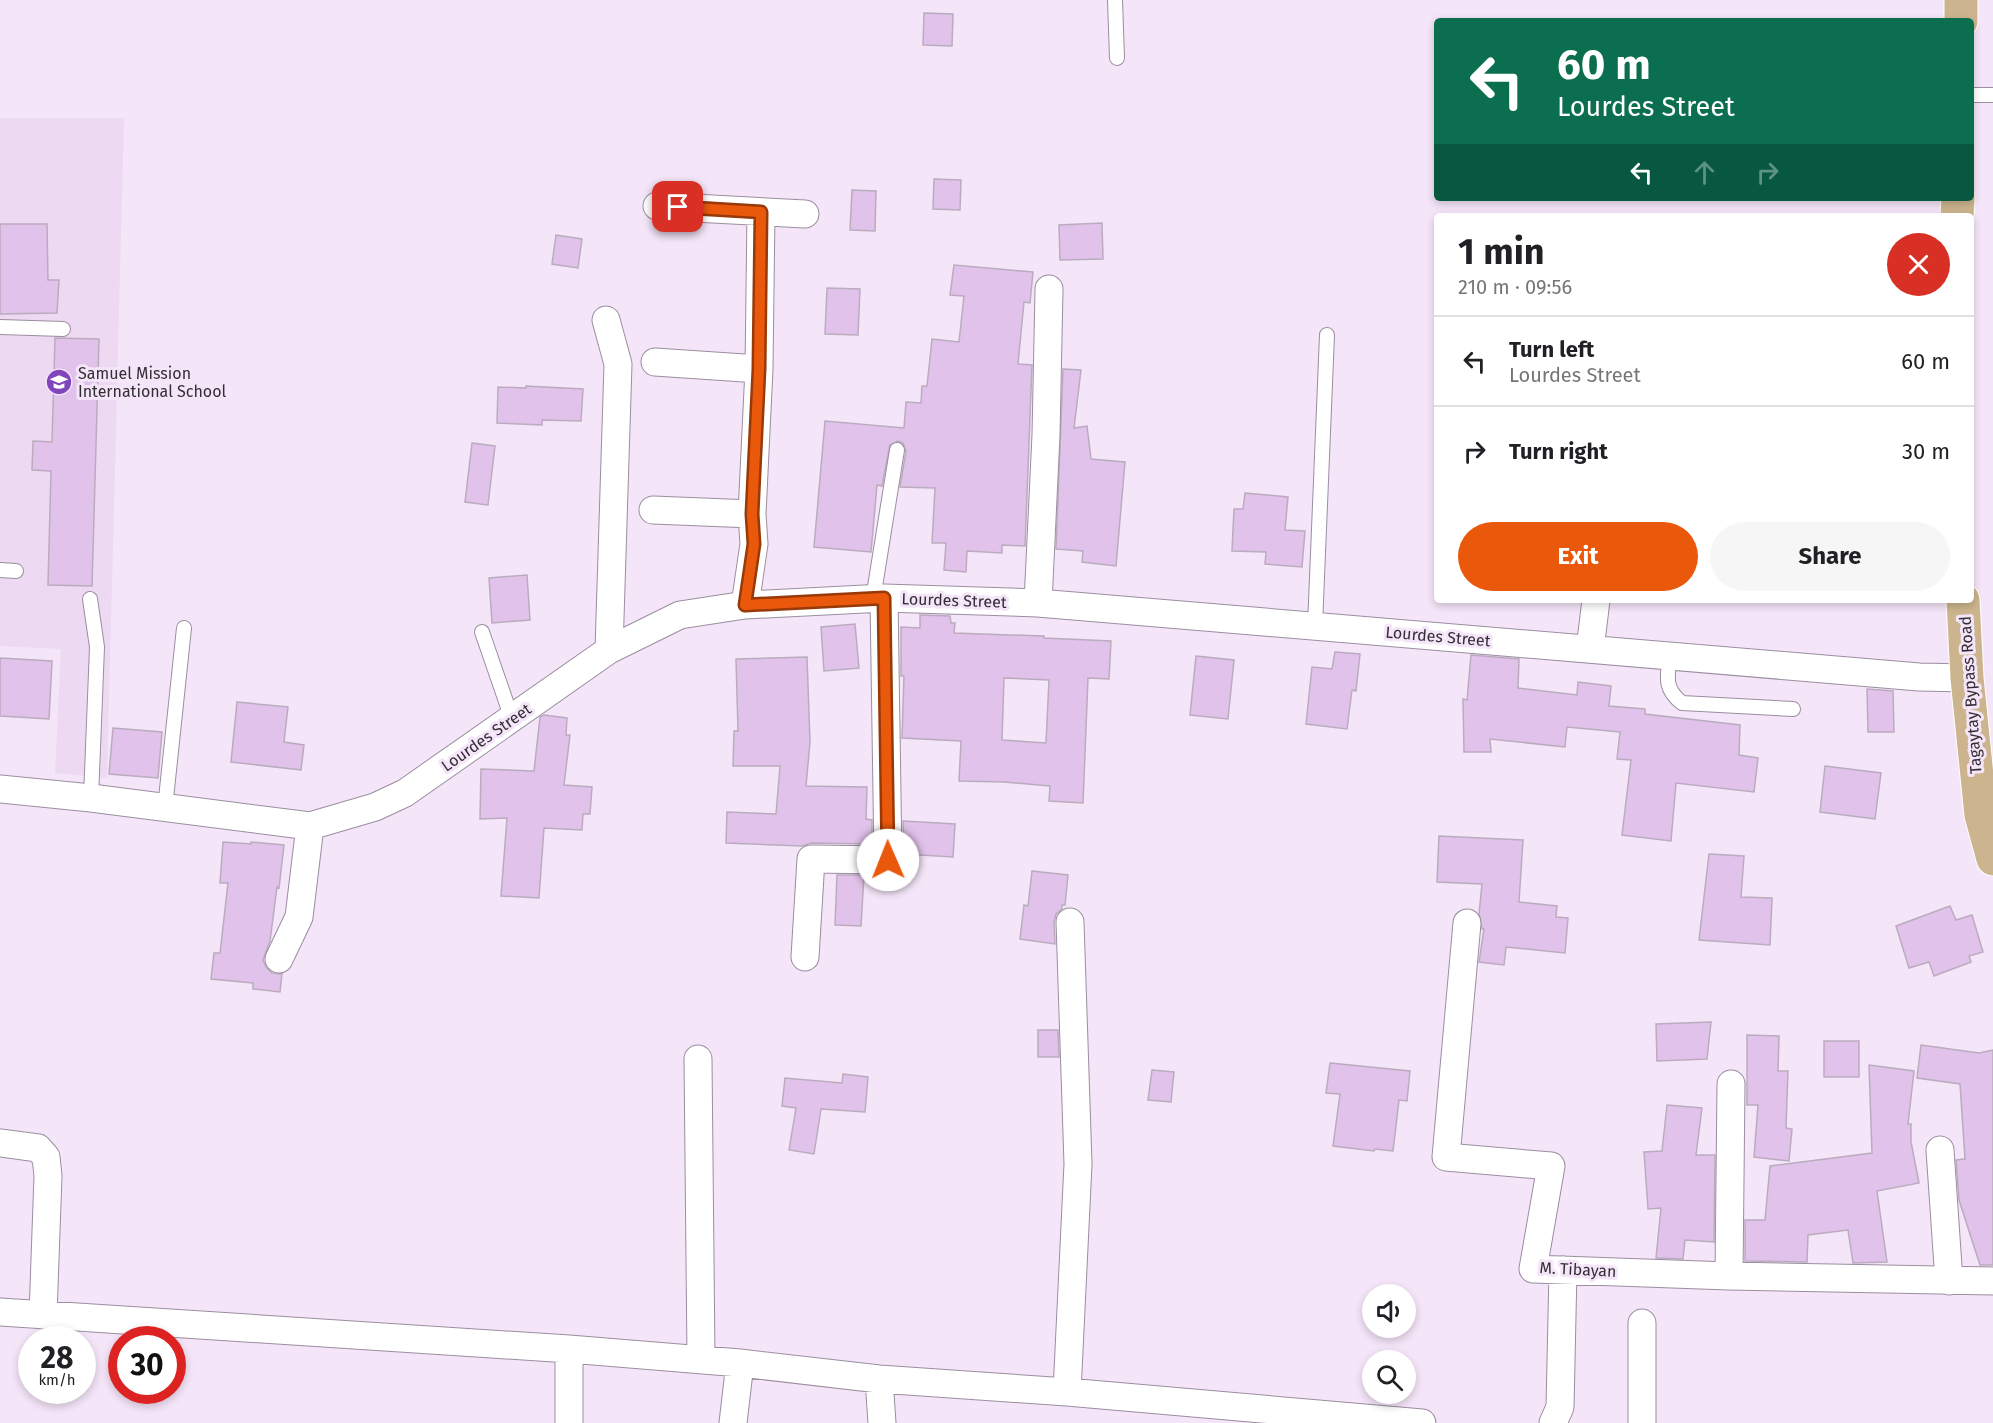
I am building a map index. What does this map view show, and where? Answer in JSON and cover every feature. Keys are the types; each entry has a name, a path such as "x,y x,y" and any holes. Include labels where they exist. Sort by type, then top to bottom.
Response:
{"main road":[{"path":"1960,18 1961,0"},
{"name":"Tagaytay Bypass Road","path":"1963,603 1967,678 1980,815 1993,859"}],"street":[{"path":"657,206 805,214"},
{"path":"745,605 754,544 752,514 759,369 761,212"},
{"path":"1038,603 1046,435 1049,289"},
{"path":"606,320 618,364 609,650"},
{"path":"655,362 759,369"},
{"path":"654,510 752,514"},
{"path":"805,957 811,859 888,860 879,598"},
{"name":"Lourdes Street","path":"0,789 91,798 310,826 375,807 405,793 609,650 680,615 745,605 879,598 1038,603 1919,677 1967,678"},
{"path":"1590,648 1596,603"},
{"path":"279,958 299,917 310,826"},
{"path":"1067,1392 1078,1164 1070,922"},
{"name":"M. Tibayan","path":"1467,923 1446,1157 1551,1166 1533,1269 1993,1281"},
{"path":"698,1059 701,1359"},
{"path":"1729,1275 1731,1084"},
{"path":"0,1143 38,1148 46,1157 48,1176 43,1315"},
{"path":"1940,1150 1949,1281"},
{"path":"1553,1423 1560,1407 1563,1270"},
{"path":"0,1312 701,1359 879,1379 1067,1392 1422,1423"},
{"path":"1642,1323 1642,1423"},
{"path":"569,1349 569,1423"},
{"path":"733,1423 740,1363"},
{"path":"879,1379 882,1423"}],"lane":[{"path":"1115,0 1116,58"},
{"path":"1974,95 1993,95"},
{"path":"0,327 63,328"},
{"path":"1315,626 1327,335"},
{"path":"879,598 897,450"},
{"path":"0,570 16,571"},
{"path":"90,599 97,647 91,798"},
{"path":"165,808 184,628"},
{"path":"482,632 512,719"},
{"path":"1670,656 1667,680 1672,695 1682,703 1793,709"}],"shaded area":[{"name":"Samuel Mission International School","path":"0,118 124,118 107,778 55,773 61,649 0,646"}],"building":[{"path":"924,13 953,14 952,46 923,45"},
{"path":"934,179 961,180 960,210 933,209"},
{"path":"852,190 876,191 875,231 850,230"},
{"path":"1102,223 1103,259 1060,260 1059,225"},
{"path":"0,224 47,224 48,280 59,280 57,313 0,314"},
{"path":"556,235 582,239 578,268 552,264"},
{"path":"954,265 1033,272 1030,303 1024,302 1018,364 1032,365 1025,546 1002,545 1002,553 967,551 966,572 944,570 946,543 932,543 935,488 900,487 906,451 903,443 898,441 890,445 882,486 877,485 871,552 814,547 825,421 904,428 906,402 921,403 922,386 927,386 932,339 959,342 964,296 950,295"},
{"path":"827,288 860,289 858,335 825,334"},
{"path":"55,338 99,339 92,586 48,585 51,471 32,470 33,441 52,442"},
{"path":"1063,369 1081,370 1074,428 1087,426 1091,459 1125,462 1116,566 1082,562 1083,551 1056,549"},
{"path":"526,386 583,389 581,421 542,420 542,425 497,423 498,387 526,388"},
{"path":"472,443 495,446 488,505 465,502"},
{"path":"1245,493 1288,497 1285,530 1305,531 1302,567 1265,564 1266,552 1232,551 1234,509 1243,509"},
{"path":"527,575 530,620 492,623 489,578"},
{"path":"920,615 950,616 951,623 955,623 954,633 1111,641 1109,679 1088,678 1083,803 1049,801 1050,786 959,781 961,741 902,738 904,676 901,676 901,627 920,628","holes":["1004,678 1049,680 1046,743 1002,740"]},
{"path":"855,624 859,668 824,671 821,627"},
{"path":"1335,652 1360,654 1356,691 1352,690 1347,729 1306,724 1312,667 1332,669"},
{"path":"1471,655 1519,659 1518,688 1577,695 1578,682 1611,686 1609,706 1645,709 1645,714 1740,725 1739,755 1758,758 1754,792 1676,783 1671,841 1622,835 1631,760 1617,759 1620,732 1567,727 1565,747 1490,739 1491,752 1464,752 1463,699 1467,700"},
{"path":"1196,656 1234,660 1228,719 1190,715"},
{"path":"807,657 810,742 806,786 867,787 866,819 872,820 872,844 811,843 803,846 726,843 727,812 776,814 780,766 733,766 734,731 738,731 736,659"},
{"path":"0,658 52,661 49,719 0,716"},
{"path":"1867,689 1893,691 1894,732 1868,732"},
{"path":"237,702 288,707 284,742 304,745 301,770 231,762"},
{"path":"544,715 567,718 566,735 570,735 564,785 592,787 590,814 583,814 582,830 544,828 539,898 501,896 507,818 480,819 481,769 534,771 540,717"},
{"path":"113,728 162,732 158,778 109,774"},
{"path":"1825,766 1881,773 1875,819 1820,812"},
{"path":"903,821 955,824 953,857 904,854"},
{"path":"1439,836 1523,840 1519,902 1557,906 1556,917 1568,918 1565,953 1506,947 1504,965 1479,962 1484,929 1482,929 1479,914 1482,884 1437,882"},
{"path":"223,842 284,845 270,941 263,960 272,973 282,974 280,992 253,989 253,983 211,979 214,953 220,953 228,883 220,883"},
{"path":"1709,854 1744,856 1741,897 1772,898 1770,945 1699,940"},
{"path":"1032,871 1068,875 1065,905 1062,905 1062,909 1056,914 1054,922 1055,944 1020,939 1024,905 1028,906"},
{"path":"837,875 864,875 861,926 835,925"},
{"path":"1950,906 1956,920 1972,915 1983,952 1969,956 1971,962 1934,976 1929,962 1909,968 1896,926"},
{"path":"1711,1022 1707,1059 1657,1061 1656,1024"},
{"path":"1038,1030 1058,1030 1059,1057 1038,1057"},
{"path":"1747,1035 1779,1036 1778,1071 1788,1071 1786,1128 1792,1129 1789,1161 1754,1157 1758,1105 1747,1105"},
{"path":"1824,1041 1859,1041 1859,1077 1824,1077"},
{"path":"1921,1045 1979,1053 1993,1050 1993,1265 1980,1265 1959,1200 1956,1160 1965,1159 1960,1084 1917,1078"},
{"path":"1330,1063 1410,1071 1407,1101 1399,1100 1393,1151 1333,1146 1340,1094 1326,1093"},
{"path":"1869,1065 1914,1071 1908,1124 1911,1124 1911,1142 1919,1183 1877,1191 1887,1262 1853,1263 1848,1230 1808,1235 1807,1262 1745,1261 1745,1220 1765,1220 1770,1166 1872,1153"},
{"path":"1152,1070 1174,1072 1171,1102 1148,1100"},
{"path":"843,1074 868,1077 865,1112 821,1109 814,1154 789,1150 796,1108 782,1106 785,1078 842,1083"},
{"path":"1667,1105 1702,1108 1696,1155 1715,1155 1714,1242 1685,1240 1683,1259 1656,1258 1661,1208 1648,1209 1644,1152 1662,1151"}],"place":[{"name":"Samuel Mission International School","path":"59,382"}],"route":[{"path":"678,207 761,212 759,369 752,514 754,544 745,605 884,598 888,860"}]}
